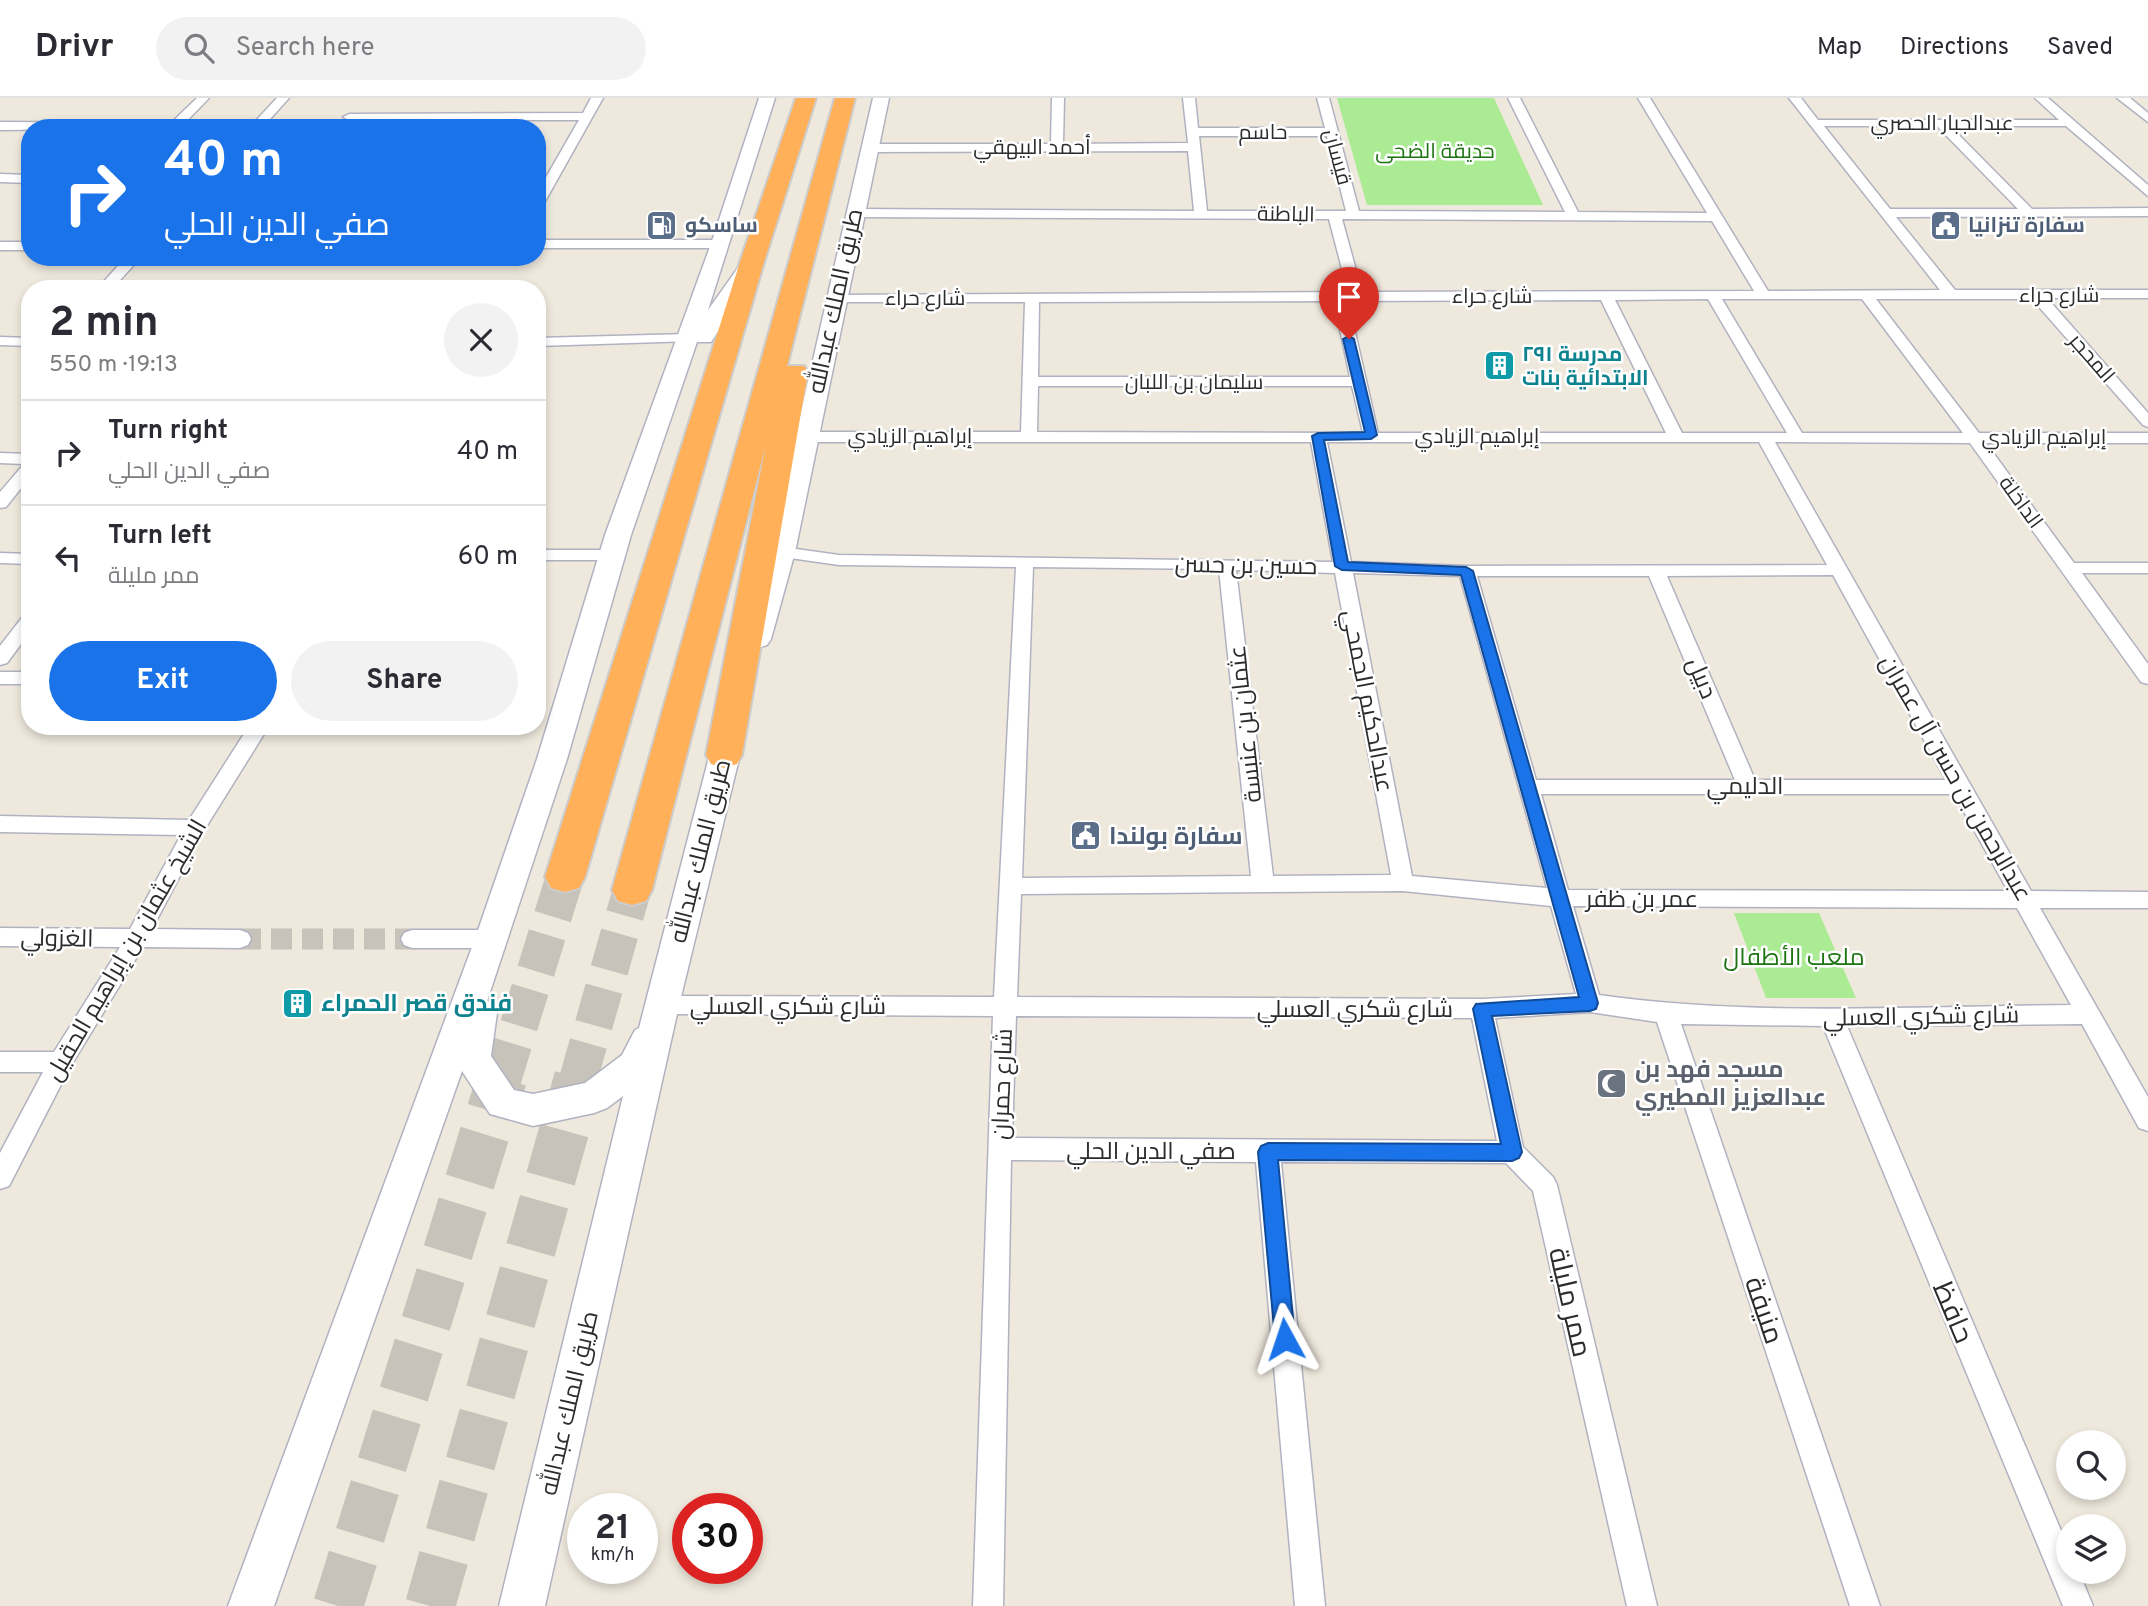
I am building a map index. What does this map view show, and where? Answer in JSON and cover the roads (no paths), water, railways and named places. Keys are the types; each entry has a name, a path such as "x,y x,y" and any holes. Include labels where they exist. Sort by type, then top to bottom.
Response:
{"highway":[{"path":"565,877 752,262 806,98"},
{"name":"طريق الملك عبدالله","path":"632,890 845,98"},
{"path":"724,755 808,295 810,223"}],"main road":[{"path":"552,760 611,555 721,244 767,98"},
{"name":"طريق الملك عبدالله","path":"522,1606 662,1005 724,755 782,552 853,213 881,98"},
{"path":"251,1606 492,939 552,760 646,505 707,327 752,262"},
{"path":"492,939 473,1058 503,1103 533,1110 594,1097 635,1066 662,1005"}],"street":[{"path":"181,119 203,98"},
{"path":"263,119 283,98"},
{"path":"546,189 597,98"},
{"path":"1057,147 1058,98"},
{"path":"1189,98 1201,213"},
{"name":"قيسان","path":"1323,98 1354,216"},
{"path":"1514,98 1573,216"},
{"path":"1644,98 1718,216 1764,296"},
{"path":"1795,98 1951,295"},
{"path":"2041,98 2148,192"},
{"path":"2123,98 2148,119"},
{"path":"349,117 358,107"},
{"path":"522,119 587,116"},
{"path":"349,117 392,119"},
{"name":"عبدالجبار الحصري","path":"1815,123 2070,123"},
{"path":"1940,123 2028,212"},
{"path":"0,126 21,126"},
{"name":"حاسم","path":"1193,132 1332,132"},
{"name":"أحمد البيهقي","path":"870,148 1195,147"},
{"path":"0,178 21,179"},
{"path":"1886,213 2148,212"},
{"name":"الباطنة","path":"853,213 1718,216"},
{"path":"1334,215 1356,297"},
{"path":"546,244 721,244"},
{"path":"0,246 21,246"},
{"path":"112,280 126,266"},
{"name":"الداخلة","path":"1867,295 2148,678"},
{"name":"المحجر","path":"2036,295 2148,422"},
{"name":"شارع حراء","path":"835,298 2148,295"},
{"path":"1606,296 1676,437"},
{"path":"1713,296 1797,437"},
{"path":"1339,297 1371,435"},
{"path":"1029,436 1032,298"},
{"path":"546,342 688,338"},
{"path":"0,341 21,342"},
{"name":"سليمان بن اللبان","path":"1030,382 1357,382"},
{"name":"إبراهيم الزيادي","path":"805,437 1371,435 2148,438"},
{"name":"عبدالحكيم الجمحي","path":"1318,436 1403,883"},
{"name":"عبدالرحمن بن حسن آل عمران","path":"1764,437 2148,1120"},
{"path":"0,458 21,458"},
{"path":"0,503 21,477"},
{"name":"حسين بن حسن","path":"782,552 839,560 1342,566 1466,571 1837,570"},
{"path":"546,555 611,555"},
{"path":"0,558 21,559"},
{"name":"شارع حمران","path":"988,1606 999,1149 1025,563"},
{"name":"عثمان بن عنبسة","path":"1227,564 1263,885"},
{"path":"2069,568 2148,568"},
{"path":"1466,571 1590,1003"},
{"name":"دبيل","path":"1656,571 1748,786"},
{"path":"0,659 21,631"},
{"path":"0,678 21,678"},
{"name":"الشيخ عثمان بن إبراهيم الحقيل","path":"0,1178 61,1062 136,939 195,828 253,735"},
{"name":"الدليمي","path":"1528,787 1961,787"},
{"path":"0,824 195,828"},
{"name":"عمر بن ظفر","path":"1010,886 1403,883 1560,898 2027,902 2148,900"},
{"name":"الغزولي","path":"0,937 240,939"},
{"path":"412,939 492,939"},
{"name":"شارع شكري العسلي","path":"662,1005 1482,1009 1590,1003 1666,1014 1831,1017 2089,1014"},
{"path":"1482,1009 1512,1152"},
{"name":"منيفة","path":"1666,1014 1864,1606"},
{"name":"حافظ","path":"1831,1017 2078,1606"},
{"path":"0,1062 61,1062"},
{"name":"صفي الدين الحلي","path":"999,1149 1512,1152"},
{"path":"1268,1152 1310,1606"},
{"name":"ممر مليلة","path":"1512,1152 1544,1185 1642,1606"}],"tunnel":[{"path":"502,1080 565,877"},
{"path":"578,1080 632,890"},
{"path":"240,939 412,939"},
{"path":"338,1606 502,1078"},
{"path":"430,1606 579,1078"}],"place":[{"name":"ساسكو","path":"662,225"},
{"name":"سفارة تنزانيا","path":"1945,225"},
{"name":"مدرسة ٢٩١ الابتدائية بنات","path":"1499,366"},
{"name":"سفارة بولندا","path":"1086,836"},
{"name":"فندق قصر الحمراء","path":"298,1003"},
{"name":"مسجد فهد بن عبدالعزيز المطيري","path":"1612,1083"}],"park label":[{"name":"حديقة الضحى","path":"1435,151"},
{"name":"ملعب الأطفال","path":"1794,957"}]}
